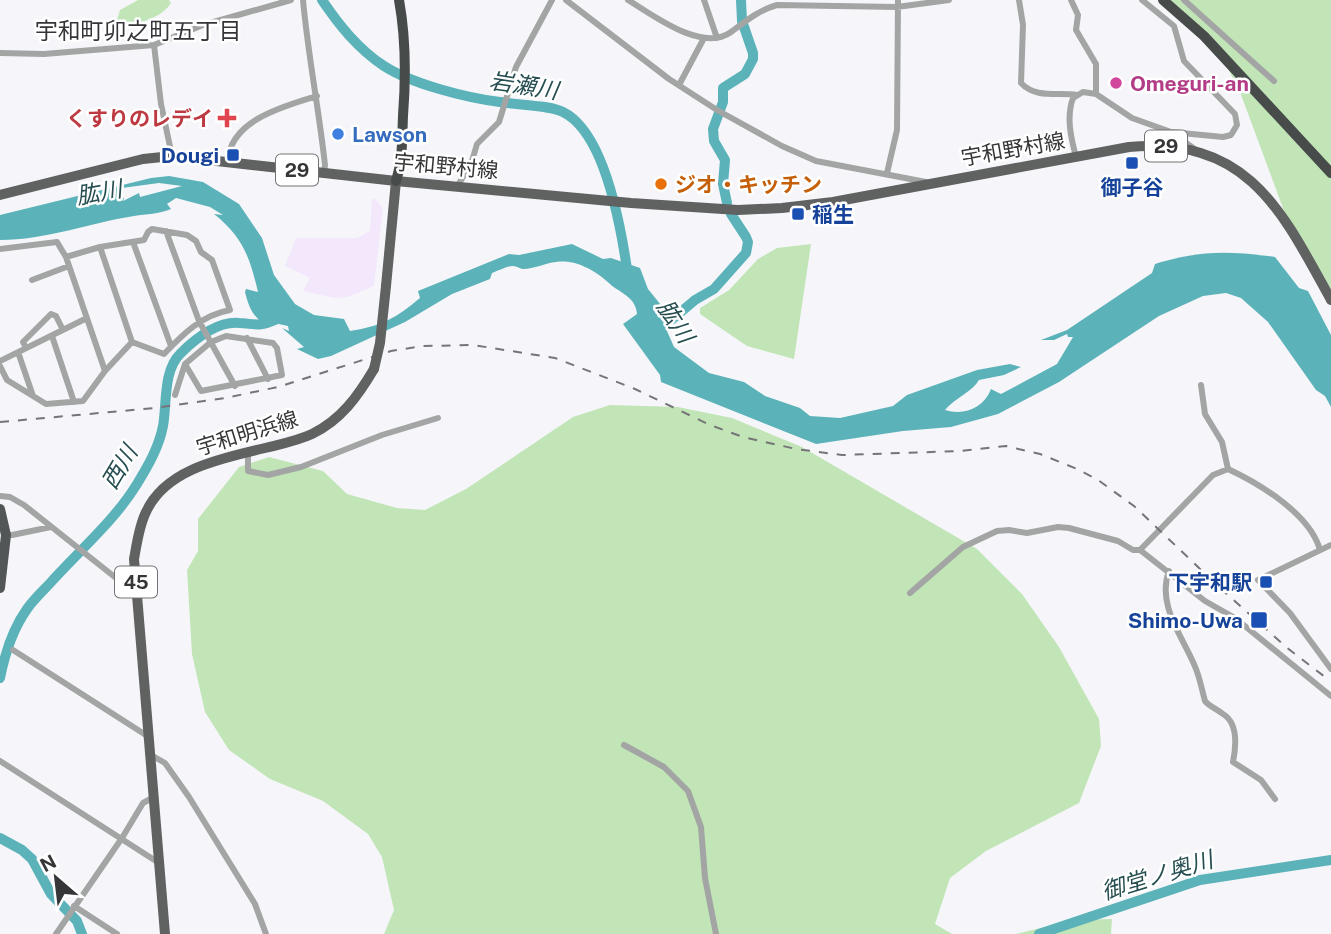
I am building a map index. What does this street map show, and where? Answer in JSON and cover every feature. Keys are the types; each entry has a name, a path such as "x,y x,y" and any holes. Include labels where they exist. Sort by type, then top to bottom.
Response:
{"highway":[{"path":"396,181 395,164 403,96 402,33 397,0"},
{"path":"1163,0 1204,36 1331,173"},
{"path":"0,509 6,534 0,588"}],"main road":[{"name":"宇和野村線","path":"0,195 143,159 172,156 457,187 738,210 833,202 1154,145 1186,148 1216,158 1244,174 1268,196 1295,234 1331,300"},
{"name":"宇和明浜線","path":"165,934 135,574 134,558 138,535 146,509 162,490 181,475 201,465 296,440 329,424 354,400 373,369 380,343 396,181"}],"street":[{"path":"0,53 44,54 154,45 203,24 291,0"},
{"path":"303,0 317,96 324,173"},
{"path":"457,187 472,161 477,144 499,119 516,67 552,0"},
{"path":"566,0 679,85 717,110 782,146 816,162 932,183"},
{"path":"628,0 666,23 704,38 717,38 731,32 747,19 777,5 897,4 949,0"},
{"path":"704,0 717,38"},
{"path":"1018,0 1023,25 1021,83 1028,90 1041,94 1063,93 1077,96"},
{"path":"1071,0 1078,15 1076,30 1096,64 1096,94"},
{"path":"1076,157 1071,139 1069,110 1073,98 1083,92 1096,94 1132,118 1171,132 1223,137 1231,135 1237,125 1235,114 1184,61 1174,26 1142,0"},
{"path":"1184,0 1274,81"},
{"path":"887,173 897,130 897,4"},
{"path":"679,85 704,38"},
{"path":"154,45 161,104 172,156"},
{"path":"228,162 228,153 235,140 264,113 317,96"},
{"path":"1171,132 1198,152"},
{"path":"66,257 100,247 144,240 152,229 187,236 196,241 201,252 212,260 230,310 214,313 199,321 164,354 132,342"},
{"path":"166,230 199,321 235,386"},
{"path":"0,249 57,242 66,257 105,371"},
{"path":"133,242 171,346"},
{"path":"100,247 132,342"},
{"path":"32,280 69,266"},
{"path":"26,348 23,342 51,314 56,316 63,330"},
{"path":"87,318 0,363 7,380 46,404 83,401 105,371 132,342"},
{"path":"52,336 74,402"},
{"path":"175,395 185,364 209,339 226,336 273,343 277,348 282,375 201,391 185,364"},
{"path":"247,338 268,379"},
{"path":"18,352 33,396"},
{"path":"1201,385 1205,414 1222,442 1228,468 1278,497 1306,525 1320,550"},
{"path":"248,452 248,471 268,475 301,467 382,435 438,418"},
{"path":"1140,550 1213,475 1228,468"},
{"path":"0,496 10,497 24,505 116,578 135,574"},
{"path":"6,534 51,527"},
{"path":"909,593 963,547 997,531 1027,533 1058,527 1069,528 1140,550 1205,601 1235,618 1331,696"},
{"path":"1331,545 1258,580 1290,613 1331,669"},
{"path":"1169,572 1164,584 1173,625 1196,669 1207,705 1228,717 1232,724 1236,748 1233,762 1261,780 1275,799"},
{"path":"13,650 149,737"},
{"path":"624,745 664,767 688,791 701,827 705,878 716,934"},
{"path":"151,755 165,763 189,797 254,904 266,934"},
{"path":"0,761 159,863"},
{"path":"56,934 143,803 154,797"},
{"path":"71,911 117,934"}],"shaded area":[{"path":"372,199 383,208 374,286 348,297 335,298 303,291 310,278 285,266 296,238 357,238 370,231"}],"green space":[{"path":"138,0 169,0 171,3 161,13 146,20 130,24 116,23 120,10"},
{"path":"1166,0 1331,0 1331,290 1287,219 1240,92 1224,61"},
{"path":"811,244 794,359 747,346 700,314 700,308 729,290 758,259 777,248"},
{"path":"610,405 678,407 732,418 802,447 977,549 1022,594 1059,647 1099,719 1101,746 1079,803 986,851 950,878 935,924 952,934 384,934 394,910 382,857 368,834 323,801 270,779 229,750 205,712 192,654 187,570 198,551 198,519 239,467 269,457 323,471 347,494 397,508 425,510 466,489 573,417"},
{"path":"1112,919 1111,934 1016,934 1073,920"}],"water":[{"name":"肱川","path":"169,176 203,182 239,204 262,238 274,275 295,304 314,315 344,319 350,331 388,320 420,298 418,291 509,254 519,255 572,244 603,259 611,258 640,268 648,289 665,310 660,315 674,347 709,373 744,382 765,396 800,408 810,416 840,418 893,406 907,395 977,370 1010,364 1021,367 1004,375 979,380 945,410 959,412 973,409 984,401 991,389 1001,394 1057,364 1073,337 1068,337 1067,334 1054,340 1041,340 1067,330 1152,273 1155,264 1186,256 1215,253 1275,257 1299,288 1308,291 1331,335 1331,407 1268,322 1241,298 1226,293 1203,296 1159,316 1059,382 998,414 951,427 816,444 661,382 660,375 623,324 637,314 634,303 598,275 571,262 527,269 513,266 492,273 490,279 452,294 405,322 331,356 318,359 297,349 304,347 282,328 289,331 288,326 274,323 267,326 255,316 245,292 246,289 258,292 248,258 239,240 214,214 223,215 210,207 176,198 167,204 171,209 162,212 34,237 0,240 0,215","holes":["159,183 182,186 140,197 139,193 123,201 124,198 118,197 122,188"]}],"waterway":[{"name":"岩瀬川","path":"322,0 357,44 396,73 472,97 557,110 578,123 601,162 609,186 628,276"},
{"path":"727,203 723,184 725,160 714,141 713,129 723,102 723,88 745,74 753,59 742,21 741,0"},
{"name":"肱川","path":"656,333 695,300 714,289 746,253 748,242 731,214"},
{"name":"西川","path":"0,678 10,642 27,609 118,510 145,470 161,434 168,378 180,354 207,332 223,325 261,324 275,320"},
{"path":"0,838 32,859 51,894 77,921 82,934"},
{"name":"御堂ノ奥川","path":"1039,934 1200,880 1331,860"}],"railway":[{"path":"0,422 155,408 225,398 278,387 391,351 423,346 473,345 555,358 635,389 710,425 743,437 796,449 842,455 961,451 1006,446 1040,454 1077,469 1098,480 1134,506 1286,647 1325,677"}],"place":[{"name":"Omeguri-an","path":"1116,83"},
{"name":"くすりのレデイ","path":"227,118"},
{"name":"Lawson","path":"338,134"},
{"name":"Dougi","path":"233,155"},
{"name":"御子谷","path":"1132,163"},
{"name":"ジオ・キッチン","path":"661,184"},
{"name":"稲生","path":"798,214"},
{"name":"下宇和駅","path":"1266,582"},
{"name":"Shimo-Uwa","path":"1259,620"}],"district":[{"name":"宇和町卯之町五丁目","path":"138,30"}]}
